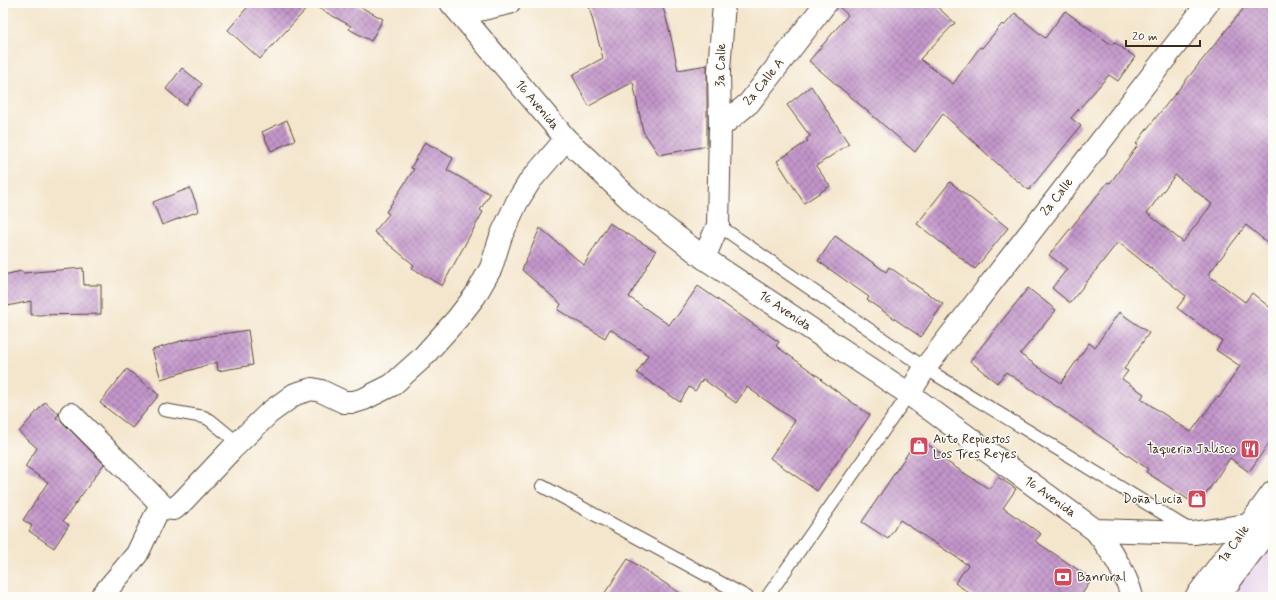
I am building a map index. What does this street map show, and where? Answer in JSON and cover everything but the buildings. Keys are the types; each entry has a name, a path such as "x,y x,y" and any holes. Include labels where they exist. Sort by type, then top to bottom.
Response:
{"street":[{"path":"456,9 509,3"},
{"name":"3a Calle","path":"720,127 719,70 724,3"},
{"name":"2a Calle A","path":"720,127 749,103 826,3"},
{"name":"2a Calle","path":"909,394 925,368 1208,3"},
{"name":"16 Avenida","path":"456,9 566,139 636,205 704,258 909,394 1095,530 1120,565 1132,597"},
{"path":"704,258 718,225 720,127"},
{"path":"72,414 165,508 174,509 268,413 295,394 312,389 344,402 354,402 364,399 392,385 421,359 457,319 475,296 491,268 502,236 517,202 530,181 566,139"},
{"name":"1a Calle","path":"1218,597 1262,528 1273,492"},
{"path":"101,597 137,554 161,504"},
{"path":"1095,530 1194,533 1262,528"},
{"name":"1a Calle","path":"1196,597 1262,528"}],"lane":[{"path":"718,225 925,368 1194,533"},
{"path":"767,597 909,394"},
{"path":"164,410 198,415 210,420 238,443"},
{"path":"542,486 746,597"}],"shaded area":[{"path":"1273,538 1273,597 1228,597"}],"place":[{"name":"Auto Repuestos Los Tres Reyes","path":"919,446"},
{"name":"Taqueria Jalisco","path":"1250,449"},
{"name":"Doña Lucia","path":"1197,499"},
{"name":"Banrural","path":"1063,577"}]}
